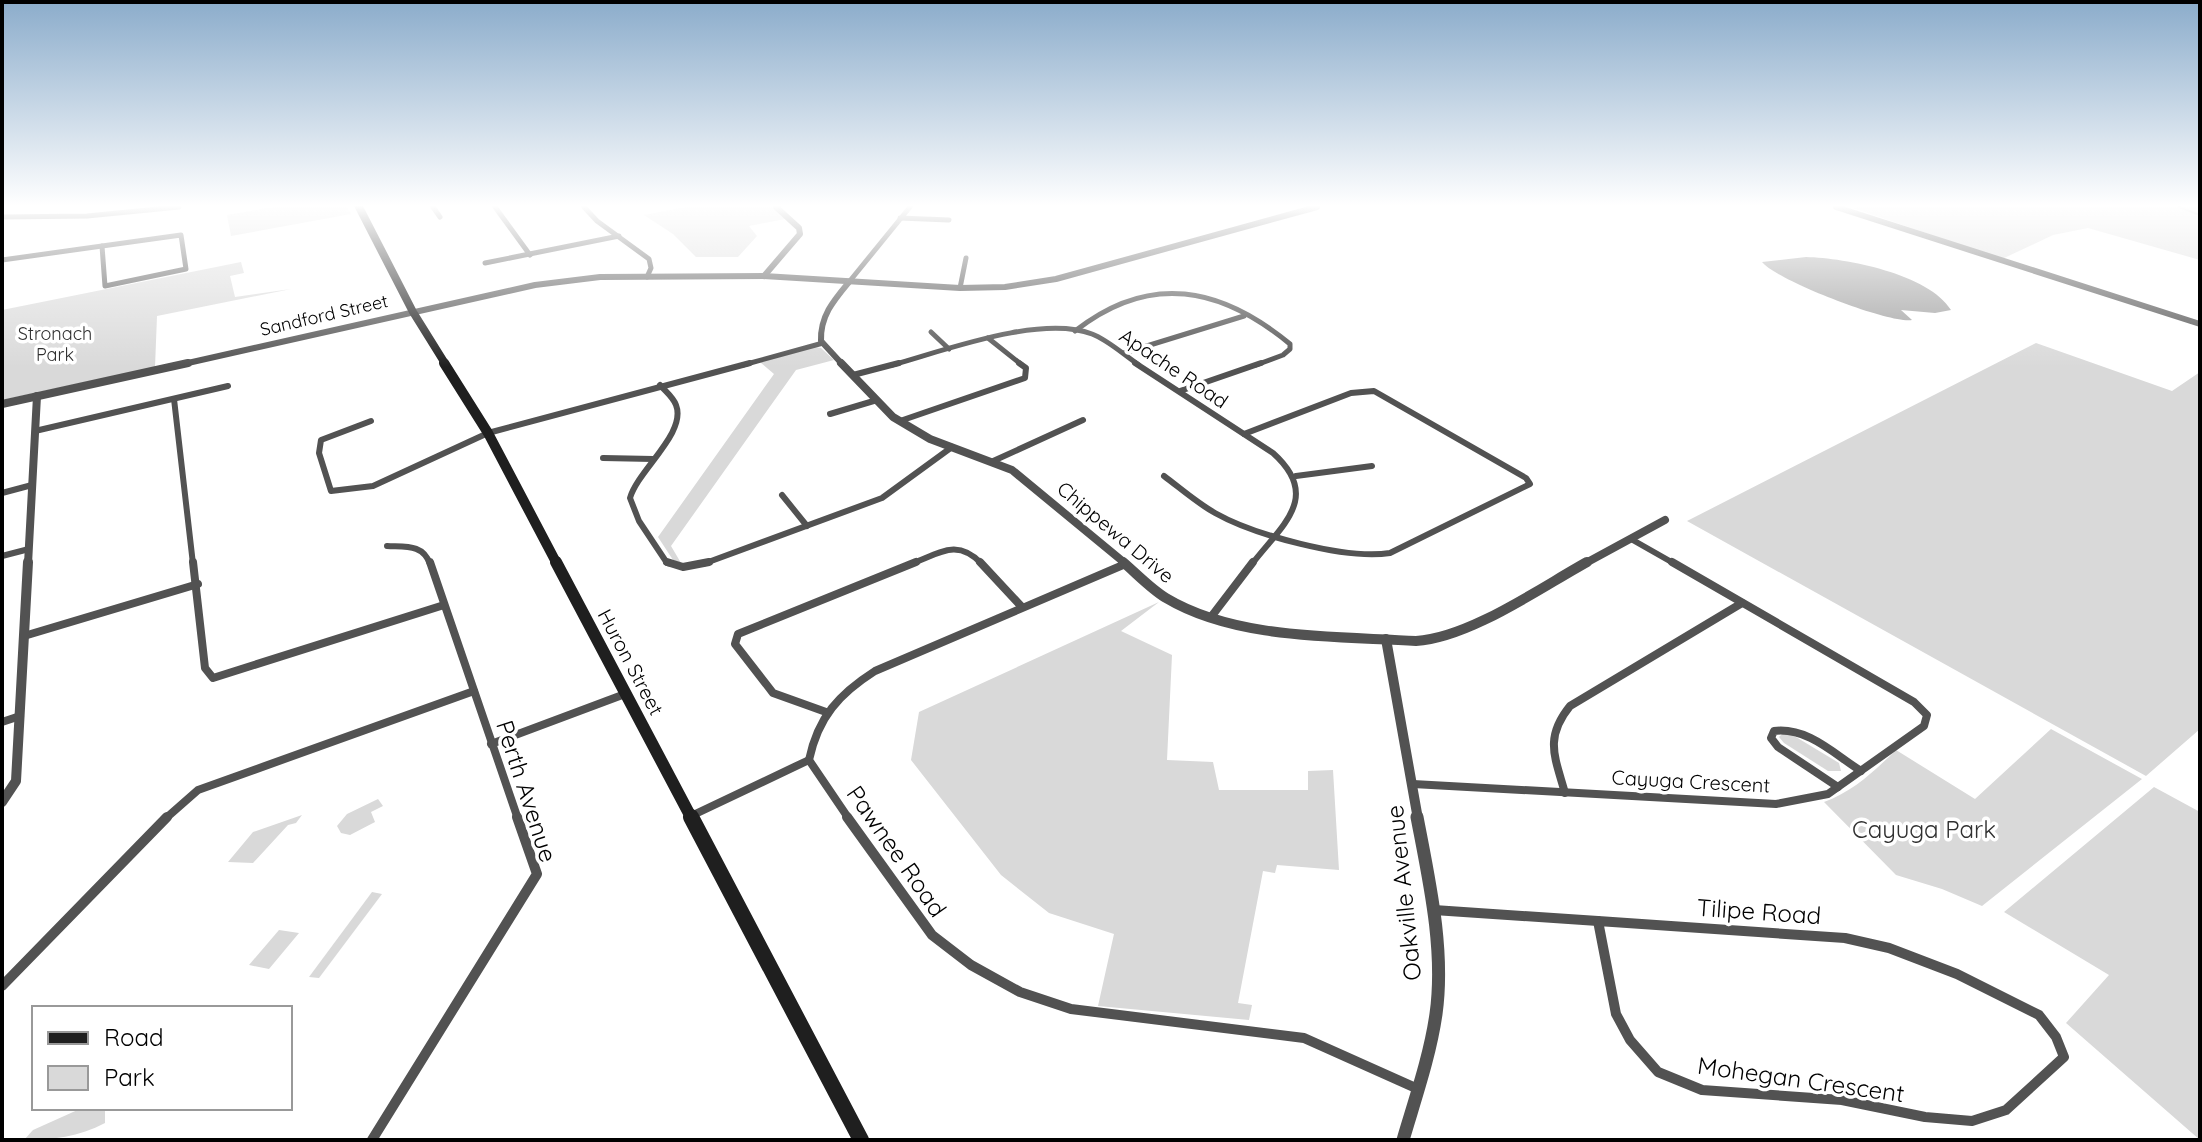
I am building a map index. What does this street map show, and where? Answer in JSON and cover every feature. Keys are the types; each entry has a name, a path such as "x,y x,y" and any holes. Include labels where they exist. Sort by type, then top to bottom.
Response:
{"main road":[{"name":"Huron Street","path":"386,260 413,312 488,433 861,1140"}],"street":[{"path":"103,260 105,286 186,269 185,260"},
{"path":"485,263 500,260"},
{"path":"647,277 651,268 649,260"},
{"path":"764,276 777,260"},
{"path":"371,421 321,440 319,453 331,491 373,486 488,433 823,343 819,328 866,260"},
{"path":"960,288 966,260"},
{"name":"Sandford Street","path":"2,404 535,285 600,277 764,276 960,288 1005,287 1056,279 1124,260"},
{"path":"2002,260 2200,324"},
{"path":"1075,331 1093,315 1162,294 1207,295 1290,344 1290,349 1283,355 1180,391"},
{"path":"1124,353 1244,316"},
{"name":"Apache Road","path":"853,375 988,338 1039,329 1092,334 1273,453 1296,476"},
{"path":"931,332 949,349"},
{"path":"900,421 1025,378 1026,368 988,338"},
{"name":"Chippewa Drive","path":"823,343 900,421 930,439 1012,470 1166,598 1211,617 1284,633 1436,640 1469,627 1665,520"},
{"path":"660,385 676,404 679,416 635,483 630,497 632,508 667,563 699,566 882,498 952,447"},
{"path":"35,431 228,386"},
{"path":"1164,476 1212,512 1235,523 1341,554 1371,556 1390,553 1530,484 1526,478 1374,391 1351,393 1244,434"},
{"path":"2,802 16,781 37,396"},
{"path":"174,399 198,584 205,668 213,678 444,605"},
{"path":"830,414 877,400"},
{"path":"991,462 1083,420"},
{"path":"603,458 653,459"},
{"path":"1211,617 1295,509 1299,493 1296,476 1372,466"},
{"path":"2,493 32,485"},
{"path":"782,495 807,526"},
{"name":"Cayuga Crescent","path":"1413,784 1776,804 1828,794 1924,726 1927,715 1914,702 1631,539"},
{"name":"Perth Avenue","path":"372,1140 537,874 427,555 416,547 387,546"},
{"path":"826,712 773,693 735,644 738,634 915,562 958,548 969,551 1021,606"},
{"path":"2,556 29,549"},
{"path":"691,816 809,760 819,719 854,683 1021,606 1123,565"},
{"path":"24,636 198,584"},
{"path":"1565,793 1551,742 1555,722 1570,706 1742,603"},
{"name":"Oakville Avenue","path":"1386,639 1413,784 1437,957 1436,1013 1403,1140"},
{"path":"2,986 178,806 198,790 474,691"},
{"path":"491,744 625,694"},
{"path":"2,722 20,716"},
{"path":"1838,787 1778,747 1771,738 1774,731 1785,728 1800,733 1861,771"},
{"name":"Pawnee Road","path":"809,760 890,880 932,935 971,965 1020,992 1071,1009 1245,1028 1304,1038 1418,1089"},
{"name":"Tilipe Road","path":"1432,910 1815,935 1889,948 1957,974 2039,1015 2056,1037"},
{"name":"Mohegan Crescent","path":"1598,920 1616,1014 1630,1040 1658,1072 1702,1090 1842,1100 1925,1117 1972,1121 2006,1110 2064,1057 2056,1037"}],"green space":[{"name":"Stronach Park","path":"241,262 244,273 230,276 235,297 291,289 157,316 155,367 2,400 2,310"},
{"path":"2036,343 2172,391 2200,372 2200,729 2146,776 1687,521"},
{"path":"821,348 834,360 796,370 671,546 681,563 673,560 658,537 774,374 760,362"},
{"path":"1159,602 1121,631 1172,655 1167,760 1213,762 1219,790 1308,790 1308,771 1333,770 1339,870 1277,865 1275,873 1263,871 1238,1003 1252,1005 1249,1020 1098,1006 1114,934 1049,913 1001,875 911,760 919,712"},
{"name":"Cayuga Park","path":"2051,729 2142,779 1982,906 1942,889 1896,875 1824,802 1854,787 1896,750 1975,799"},
{"path":"1783,733 1791,734 1839,763 1841,771 1828,771 1784,743 1779,737"},
{"path":"2154,787 2200,812 2200,1140 2066,1023 2109,975 2004,912"},
{"path":"378,799 383,806 371,812 375,822 350,835 341,833 337,826 347,814"},
{"path":"302,815 296,823 288,825 253,863 228,862 253,832"},
{"path":"372,892 382,894 319,978 309,977"},
{"path":"279,930 299,933 269,969 249,965"},
{"path":"78,1110 105,1110 105,1123 85,1132 24,1140 33,1130"}],"shaded area":[{"path":"1836,260 1885,270 1925,287 1940,297 1951,310 1935,313 1901,310 1912,320 1881,315 1810,289 1762,262"}]}
